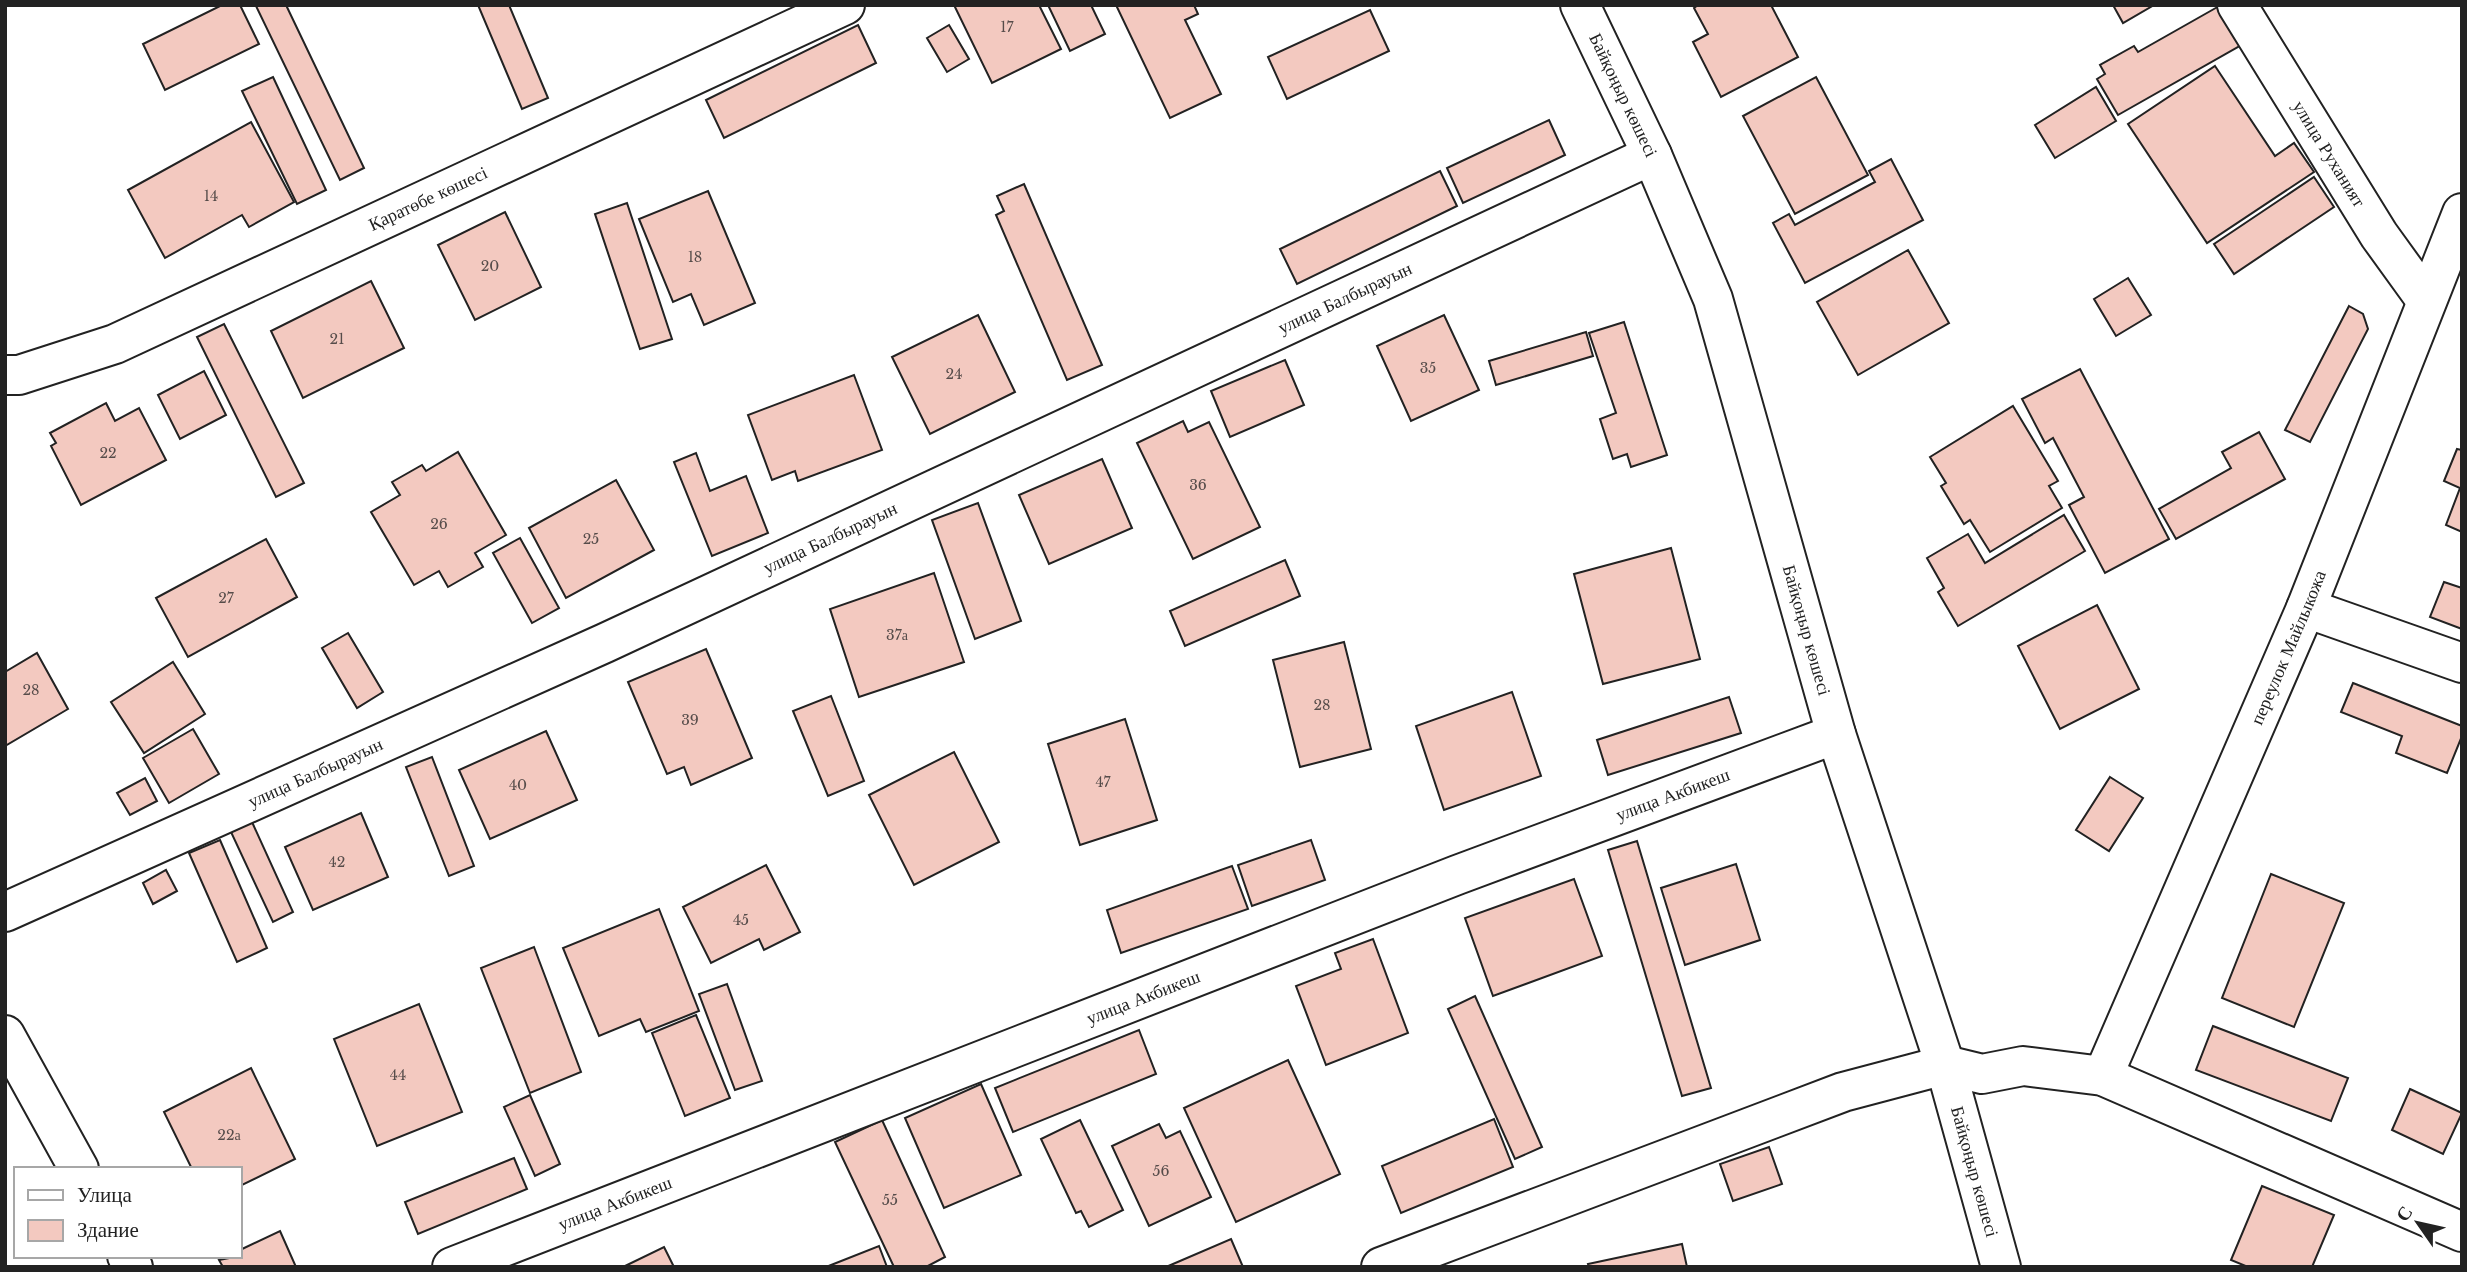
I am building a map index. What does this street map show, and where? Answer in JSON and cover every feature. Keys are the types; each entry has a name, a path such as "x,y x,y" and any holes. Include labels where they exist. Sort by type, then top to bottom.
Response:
{"street":[{"name":"Қаратөбе көшесі","path":"5,375 19,375 115,344 845,5"},
{"name":"Байқоңыр көшесі","path":"1580,5 1652,155 1713,299 1836,734 1945,1065 2001,1267"},
{"name":"улица Руханият","path":"2237,5 2379,235 2426,300"},
{"name":"улица Балбырауын","path":"5,912 618,637 1652,155"},
{"name":"переулок Майлыкожа","path":"2103,1076 2306,608 2462,213"},
{"path":"2306,608 2462,663"},
{"name":"улица Акбикеш","path":"452,1267 1457,875 1836,734"},
{"path":"5,1035 78,1167"},
{"path":"1381,1267 1843,1092 1945,1065 1982,1074 2023,1066 2103,1076 2462,1232"}],"building":[{"path":"222,5 240,5 259,44 165,90 143,44"},
{"path":"286,5 364,168 340,180 256,6"},
{"path":"478,5 509,5 548,98 522,109"},
{"path":"954,5 1039,5 1061,49 992,83"},
{"path":"1048,5 1091,5 1105,34 1070,51"},
{"path":"1116,5 1194,5 1198,14 1185,20 1221,94 1170,118"},
{"path":"1698,5 1771,5 1798,57 1721,97 1693,42 1708,34 1694,8"},
{"path":"2113,5 2154,5 2123,23"},
{"path":"2221,5 2243,44 2118,115 2097,79 2105,74 2100,65 2134,46 2138,52"},
{"path":"1370,10 1389,51 1287,99 1268,57"},
{"path":"858,25 876,63 724,138 706,100"},
{"path":"949,25 969,59 947,72 927,38"},
{"path":"2215,66 2275,156 2294,143 2314,172 2207,243 2128,124"},
{"path":"273,77 326,190 297,204 242,91"},
{"path":"1816,77 1868,175 1795,214 1743,116"},
{"path":"2096,87 2116,121 2055,158 2035,125"},
{"path":"1549,120 1565,155 1463,203 1447,168"},
{"path":"251,122 294,202 249,227 242,215 165,258 128,190"},
{"path":"1891,159 1923,220 1805,283 1773,223 1789,214 1795,225 1875,182 1869,171"},
{"path":"1440,171 1457,206 1297,284 1280,249"},
{"path":"2314,177 2334,207 2234,274 2214,244"},
{"path":"1024,184 1102,365 1067,380 996,215 1004,211 997,196"},
{"path":"708,191 755,303 704,325 691,294 673,302 639,219"},
{"path":"627,203 672,339 640,349 595,214"},
{"path":"505,212 541,287 475,320 438,245"},
{"path":"1908,250 1949,323 1858,375 1817,302"},
{"path":"2128,278 2151,315 2116,336 2094,299"},
{"path":"371,281 404,348 303,398 271,331"},
{"path":"2349,306 2363,314 2368,329 2310,442 2285,430"},
{"path":"978,315 1015,392 930,434 892,357"},
{"path":"1444,315 1479,390 1411,421 1377,346"},
{"path":"1624,322 1667,455 1631,467 1627,454 1613,459 1600,419 1616,413 1589,333"},
{"path":"224,324 304,483 276,497 197,337"},
{"path":"1586,332 1593,356 1496,385 1489,361"},
{"path":"1285,360 1304,405 1230,437 1211,391"},
{"path":"2080,369 2169,539 2105,573 2069,505 2084,497 2053,438 2045,443 2022,399"},
{"path":"204,371 226,415 180,439 158,395"},
{"path":"854,375 882,450 798,481 795,471 772,480 748,415"},
{"path":"106,403 115,421 139,408 166,460 81,505 51,446 56,443 50,433"},
{"path":"2013,406 2058,481 2049,486 2062,508 1990,552 1970,520 1964,524 1941,486 1946,483 1930,457"},
{"path":"1183,421 1188,432 1209,422 1260,527 1193,559 1137,443"},
{"path":"2259,432 2285,479 2176,539 2159,509 2231,468 2222,452"},
{"path":"2457,449 2462,450 2462,532 2446,525 2460,488 2444,481"},
{"path":"458,452 506,535 475,553 483,567 448,587 439,571 414,585 371,512 400,495 392,482 422,465 426,471"},
{"path":"696,453 710,491 746,476 768,533 712,556 674,462"},
{"path":"1102,459 1132,528 1049,564 1019,495"},
{"path":"616,480 654,550 566,598 529,528"},
{"path":"978,503 1021,621 975,639 932,520"},
{"path":"2064,515 2085,551 1958,626 1938,592 1944,588 1927,558 1968,534 1985,563"},
{"path":"520,538 559,608 532,623 493,553"},
{"path":"266,539 297,597 188,657 156,598"},
{"path":"1671,548 1700,659 1603,684 1574,574"},
{"path":"1285,560 1300,596 1185,646 1170,611"},
{"path":"934,573 964,662 859,697 830,609"},
{"path":"2444,582 2462,588 2462,629 2430,617"},
{"path":"2097,605 2139,689 2060,729 2018,646"},
{"path":"348,633 383,692 357,708 322,648"},
{"path":"1344,642 1371,749 1300,767 1273,660"},
{"path":"706,649 752,758 691,785 684,767 667,774 628,682"},
{"path":"37,653 68,709 5,746 5,672"},
{"path":"173,662 205,714 144,753 111,702"},
{"path":"2353,683 2462,726 2462,736 2447,773 2396,753 2402,736 2341,712"},
{"path":"1512,692 1541,776 1444,810 1416,726"},
{"path":"831,696 864,781 828,796 793,711"},
{"path":"1729,697 1741,733 1608,775 1597,740"},
{"path":"1125,719 1157,820 1080,845 1048,744"},
{"path":"193,729 219,774 169,803 143,758"},
{"path":"546,731 577,800 490,839 459,770"},
{"path":"954,752 999,842 914,885 869,795"},
{"path":"432,757 474,866 449,876 406,767"},
{"path":"2110,777 2143,798 2109,851 2076,830"},
{"path":"145,778 157,801 130,815 117,793"},
{"path":"361,813 388,877 313,910 285,847"},
{"path":"252,822 293,912 273,922 231,832"},
{"path":"220,840 267,948 237,962 189,853"},
{"path":"1311,840 1325,880 1252,906 1238,865"},
{"path":"1637,841 1711,1088 1682,1096 1608,850"},
{"path":"1736,864 1760,940 1685,965 1661,888"},
{"path":"766,865 800,932 764,950 759,939 711,963 683,907"},
{"path":"1232,866 1248,909 1121,953 1107,910"},
{"path":"166,870 177,891 153,904 143,883"},
{"path":"2271,874 2344,903 2294,1027 2222,998"},
{"path":"1574,879 1602,956 1493,996 1465,918"},
{"path":"659,909 699,1011 646,1032 640,1019 599,1036 563,948"},
{"path":"1373,939 1408,1033 1326,1065 1296,986 1341,969 1335,953"},
{"path":"534,947 581,1072 530,1093 481,968"},
{"path":"727,984 762,1081 735,1090 699,994"},
{"path":"1475,996 1542,1147 1515,1159 1448,1009"},
{"path":"419,1004 462,1112 377,1146 334,1039"},
{"path":"696,1015 730,1098 685,1116 652,1033"},
{"path":"2213,1026 2348,1078 2331,1121 2196,1070"},
{"path":"1139,1030 1156,1074 1013,1132 995,1088"},
{"path":"1288,1060 1340,1174 1236,1222 1184,1108"},
{"path":"251,1068 295,1159 242,1185 242,1167 191,1167 164,1112"},
{"path":"981,1084 1021,1175 944,1208 905,1118"},
{"path":"2410,1089 2462,1113 2443,1154 2392,1130"},
{"path":"530,1095 560,1164 535,1176 504,1107"},
{"path":"1494,1119 1513,1167 1401,1213 1382,1166"},
{"path":"882,1120 945,1257 926,1267 894,1267 835,1142"},
{"path":"1080,1120 1123,1210 1089,1227 1081,1211 1076,1213 1041,1139"},
{"path":"1159,1124 1166,1138 1180,1131 1211,1197 1149,1226 1112,1146"},
{"path":"1769,1147 1782,1184 1733,1201 1720,1164"},
{"path":"514,1158 527,1189 418,1234 405,1202"},
{"path":"2262,1186 2334,1215 2312,1267 2248,1267 2231,1260"},
{"path":"280,1231 296,1267 223,1267 219,1260 242,1258 242,1249"},
{"path":"1231,1239 1243,1267 1166,1267"},
{"path":"1682,1244 1687,1267 1589,1267 1588,1264"},
{"path":"879,1246 887,1267 826,1267"},
{"path":"664,1247 674,1267 623,1267"}]}
